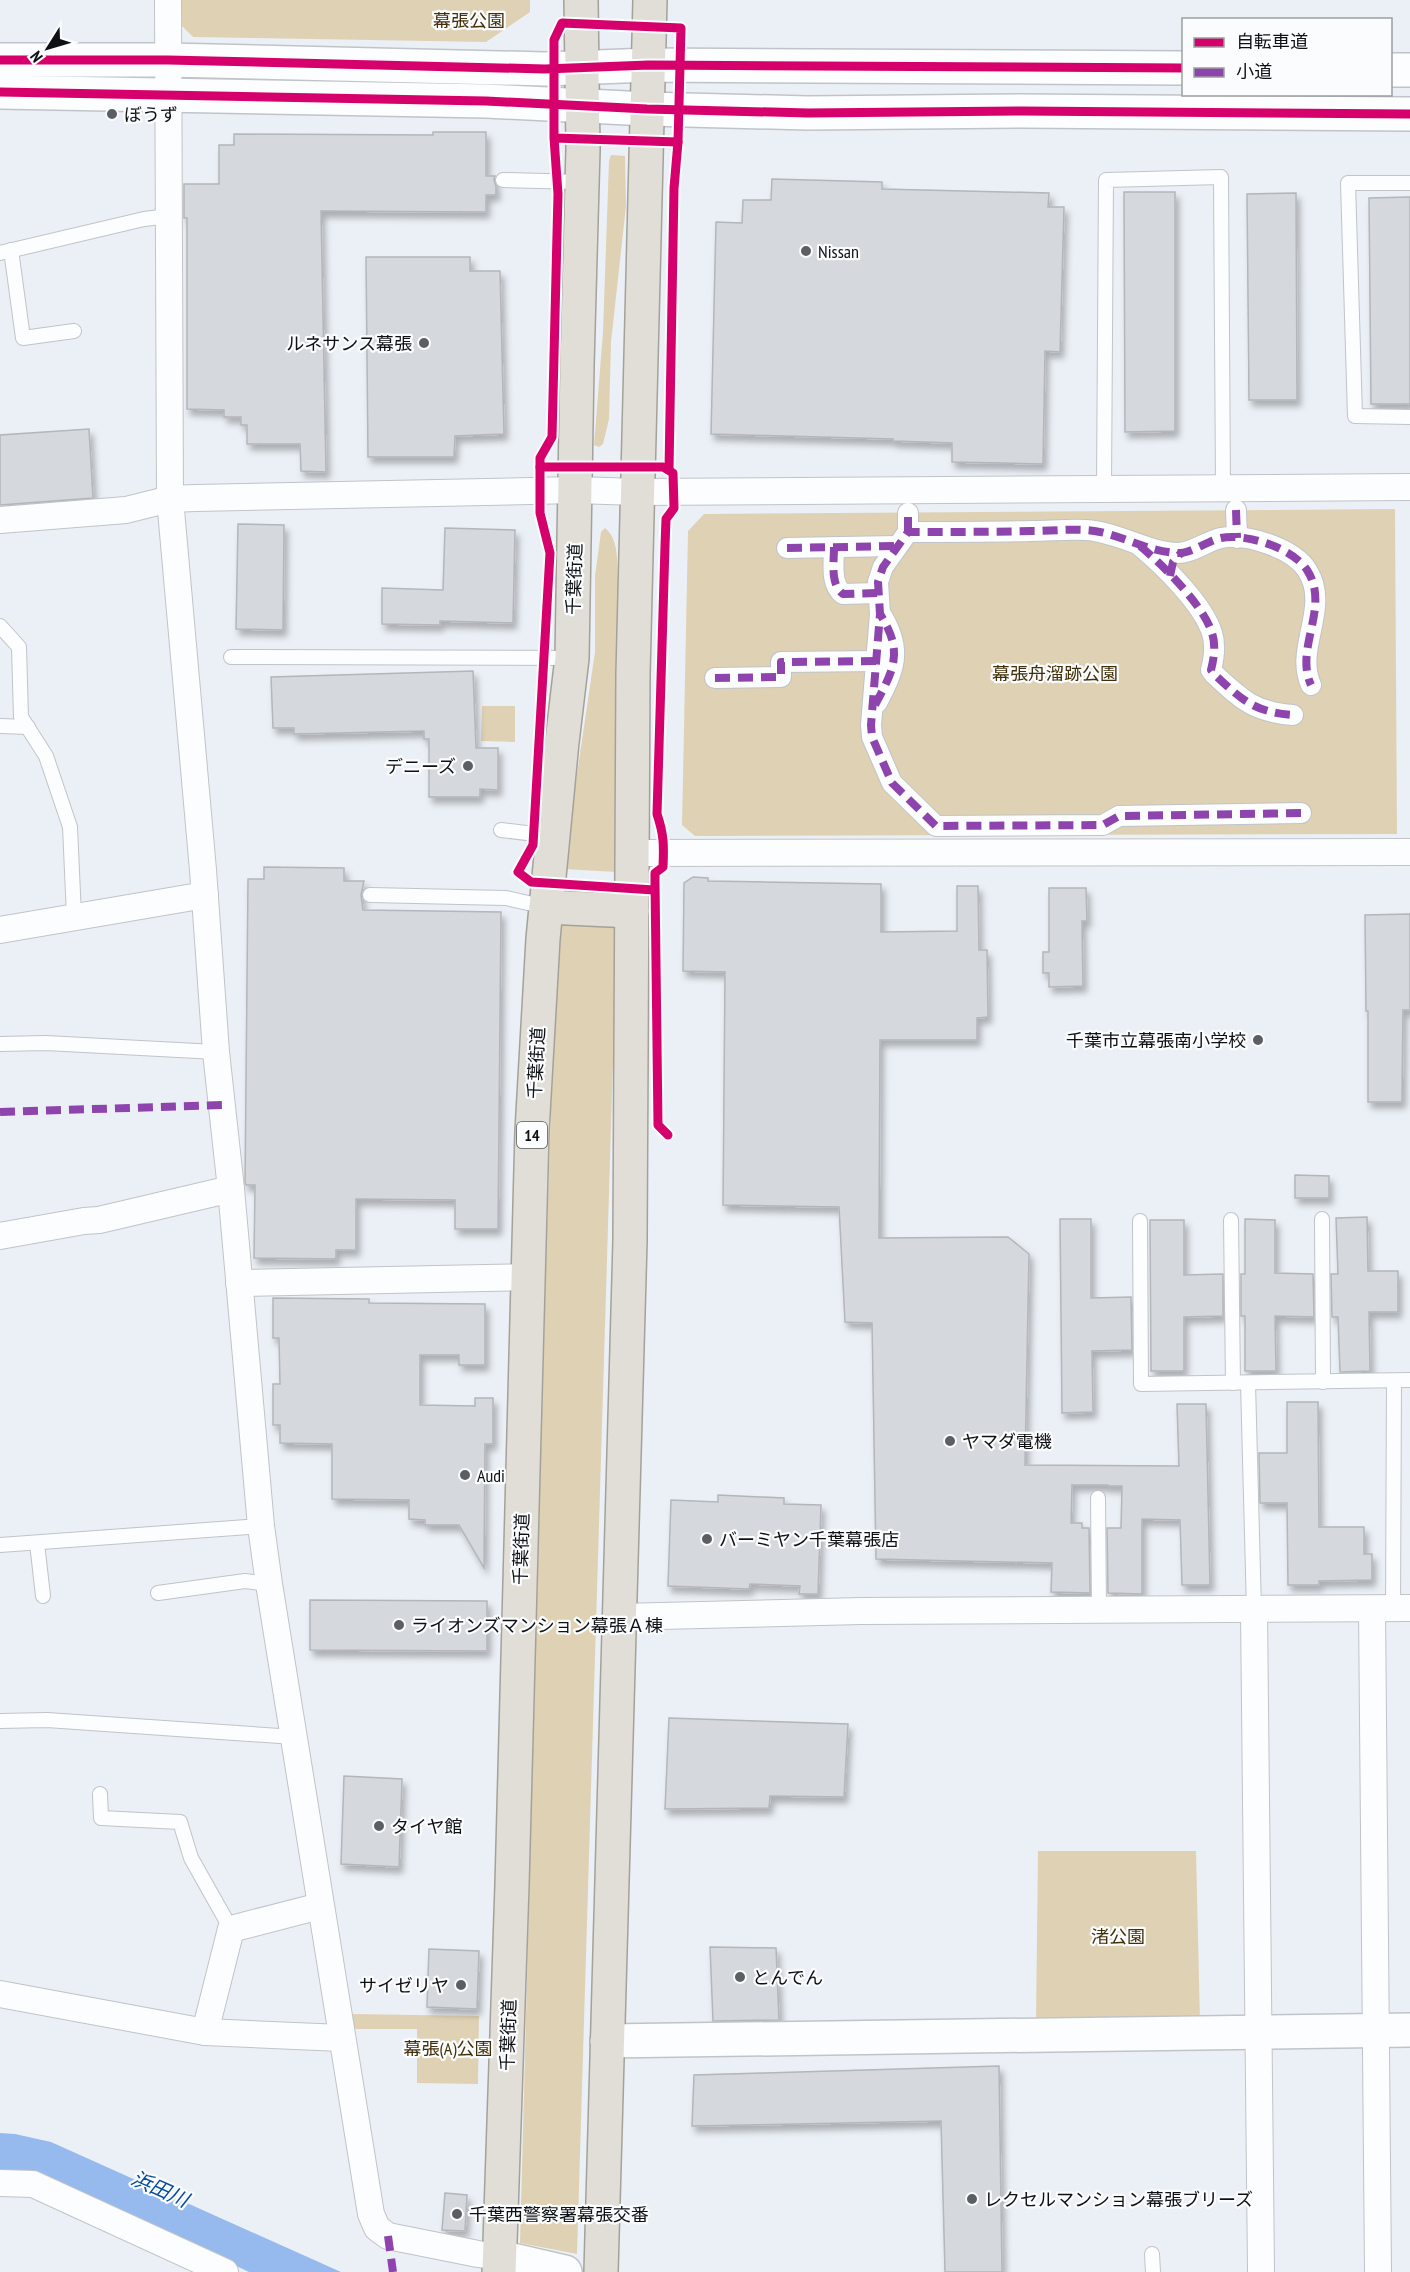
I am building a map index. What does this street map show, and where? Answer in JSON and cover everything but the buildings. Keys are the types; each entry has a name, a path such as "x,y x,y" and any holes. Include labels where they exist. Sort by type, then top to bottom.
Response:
{"highway":[{"name":"千葉街道","path":"499,2264 504,2156 532,1131 546,907 572,658 576,490 575,425 582,182 581,0"},
{"path":"602,2272 630,1241 633,663 650,0"},
{"path":"546,907 632,911"}],"street":[{"path":"168,0 170,499 205,895 216,1052 231,1190 261,1526 371,2214 377,2228 388,2236 499,2264 565,2272"},
{"path":"0,60 168,60 582,68 649,65 1182,68"},
{"path":"1392,70 1410,70"},
{"path":"0,92 544,102 647,109 808,113 1021,111 1410,114"},
{"path":"0,520 126,510 170,499 576,490 637,492 1410,487"},
{"path":"1236,510 1237,538"},
{"path":"787,548 834,547 904,530 1085,530 1101,532 1158,550 1181,553"},
{"path":"904,530 883,567 878,582 880,614 872,737 892,783 936,826 1103,825 1119,816 1301,813"},
{"path":"1170,576 1173,562 1181,553 1223,538 1237,538 1271,545 1291,554 1307,569 1313,581 1317,604 1306,664 1307,676 1311,685"},
{"path":"1136,542 1188,595 1208,623 1213,634 1211,670 1214,674 1252,705 1274,713 1293,715"},
{"path":"834,547 835,585 840,592 843,594 877,592"},
{"path":"873,711 892,672 895,659 890,631 880,614"},
{"path":"715,678 782,677 782,663 877,661"},
{"path":"632,853 1410,852"},
{"path":"0,930 205,895"},
{"path":"0,1236 99,1220 231,1190"},
{"path":"239,1283 529,1276"},
{"path":"619,1617 861,1611 1392,1609 1376,2031 1378,2272"},
{"path":"1254,1610 1261,2272"},
{"path":"205,2032 231,1929 321,1906"},
{"path":"0,1994 205,2032 342,2038"},
{"path":"607,2041 1410,2030"},
{"path":"0,2183 33,2184 220,2271"}],"lane":[{"path":"1104,489 1106,180 1221,177 1223,488"},
{"path":"503,180 582,182"},
{"path":"1410,183 1348,183 1354,416 1410,417"},
{"path":"74,331 22,338 6,251 144,219 169,216"},
{"path":"0,626 19,647 21,717 46,756 70,827 74,916"},
{"path":"231,657 572,658"},
{"path":"0,726 28,727"},
{"path":"501,830 554,837"},
{"path":"370,895 506,898 546,907"},
{"path":"0,1044 46,1043 216,1052"},
{"path":"1322,1219 1323,1382"},
{"path":"1231,1220 1233,1383"},
{"path":"1140,1221 1141,1384 1410,1380"},
{"path":"1392,1609 1394,1381"},
{"path":"1248,1383 1254,1610"},
{"path":"1098,1498 1099,1610"},
{"path":"0,1545 261,1526"},
{"path":"37,1543 42,1596"},
{"path":"158,1593 245,1581 269,1584"},
{"path":"0,1721 47,1720 294,1737"},
{"path":"100,1794 101,1818 180,1822 190,1858 231,1929"},
{"path":"1152,2254 1153,2272"}],"green space":[{"name":"幕張公園","path":"180,0 530,0 530,12 486,42 193,37 180,24"},
{"path":"611,155 625,156 626,206 611,342 609,419 603,444 599,447 594,445 603,332"},
{"name":"幕張舟溜跡公園","path":"1395,509 1397,834 695,836 682,825 688,531 704,514"},
{"path":"605,528 615,544 618,578 617,872 563,869 595,652 595,576 601,532"},
{"path":"482,706 515,706 515,742 481,741"},
{"path":"560,923 617,928 577,2254 520,2243 546,1261 557,925"},
{"name":"渚公園","path":"1038,1851 1196,1851 1200,2022 1036,2021"},
{"name":"幕張(A)公園","path":"351,2014 479,2016 478,2084 417,2083 417,2029 351,2029"}],"water":[{"path":"0,2133 51,2142 341,2272 249,2272 36,2171 0,2171"}],"marked path":[{"path":"1236,510 1237,538"},
{"path":"908,513 908,532"},
{"path":"1301,813 1119,816 1103,825 936,826 892,783 872,737 880,614 878,582 883,567 908,532 1086,530 1109,534 1166,552 1178,553 1221,538 1256,540 1291,555 1307,570 1313,584 1314,613 1307,657 1307,671 1311,685"},
{"path":"787,548 897,546"},
{"path":"1140,546 1192,598 1208,622 1214,642 1211,670 1214,674 1241,698 1258,708 1293,715"},
{"path":"834,547 834,579 839,590 843,594 877,593"},
{"path":"1170,576 1173,562 1181,553"},
{"path":"875,705 894,660 892,639 880,614"},
{"path":"715,678 781,677 781,662 877,661"},
{"path":"0,1112 222,1105"},
{"path":"388,2236 393,2272"}],"cycle path":[{"path":"554,138 678,142 681,28 562,23 554,40 554,138 558,194 552,437 540,458 540,513 550,553 533,845 518,872 531,882 654,890"},
{"path":"0,60 168,60 545,69 649,65 1182,68"},
{"path":"0,92 486,101 647,109 808,113 1021,111 1410,114"},
{"path":"669,470 674,188 678,142"},
{"path":"540,467 663,467 673,473 674,508 666,519 657,814 663,840 663,867 655,873 658,1125 668,1135"}],"place":[{"name":"ぼうず","path":"112,114"},
{"name":"Nissan","path":"806,251"},
{"name":"ルネサンス幕張","path":"424,343"},
{"name":"デニーズ","path":"468,766"},
{"name":"千葉市立幕張南小学校","path":"1258,1040"},
{"name":"ヤマダ電機","path":"950,1441"},
{"name":"Audi","path":"465,1475"},
{"name":"バーミヤン千葉幕張店","path":"707,1539"},
{"name":"ライオンズマンション幕張Ａ棟","path":"399,1625"},
{"name":"タイヤ館","path":"379,1826"},
{"name":"とんでん","path":"740,1977"},
{"name":"サイゼリヤ","path":"461,1985"},
{"name":"レクセルマンション幕張ブリーズ","path":"972,2199"},
{"name":"千葉西警察署幕張交番","path":"457,2214"}],"water label":[{"name":"浜田川","path":"160,2189"}]}
